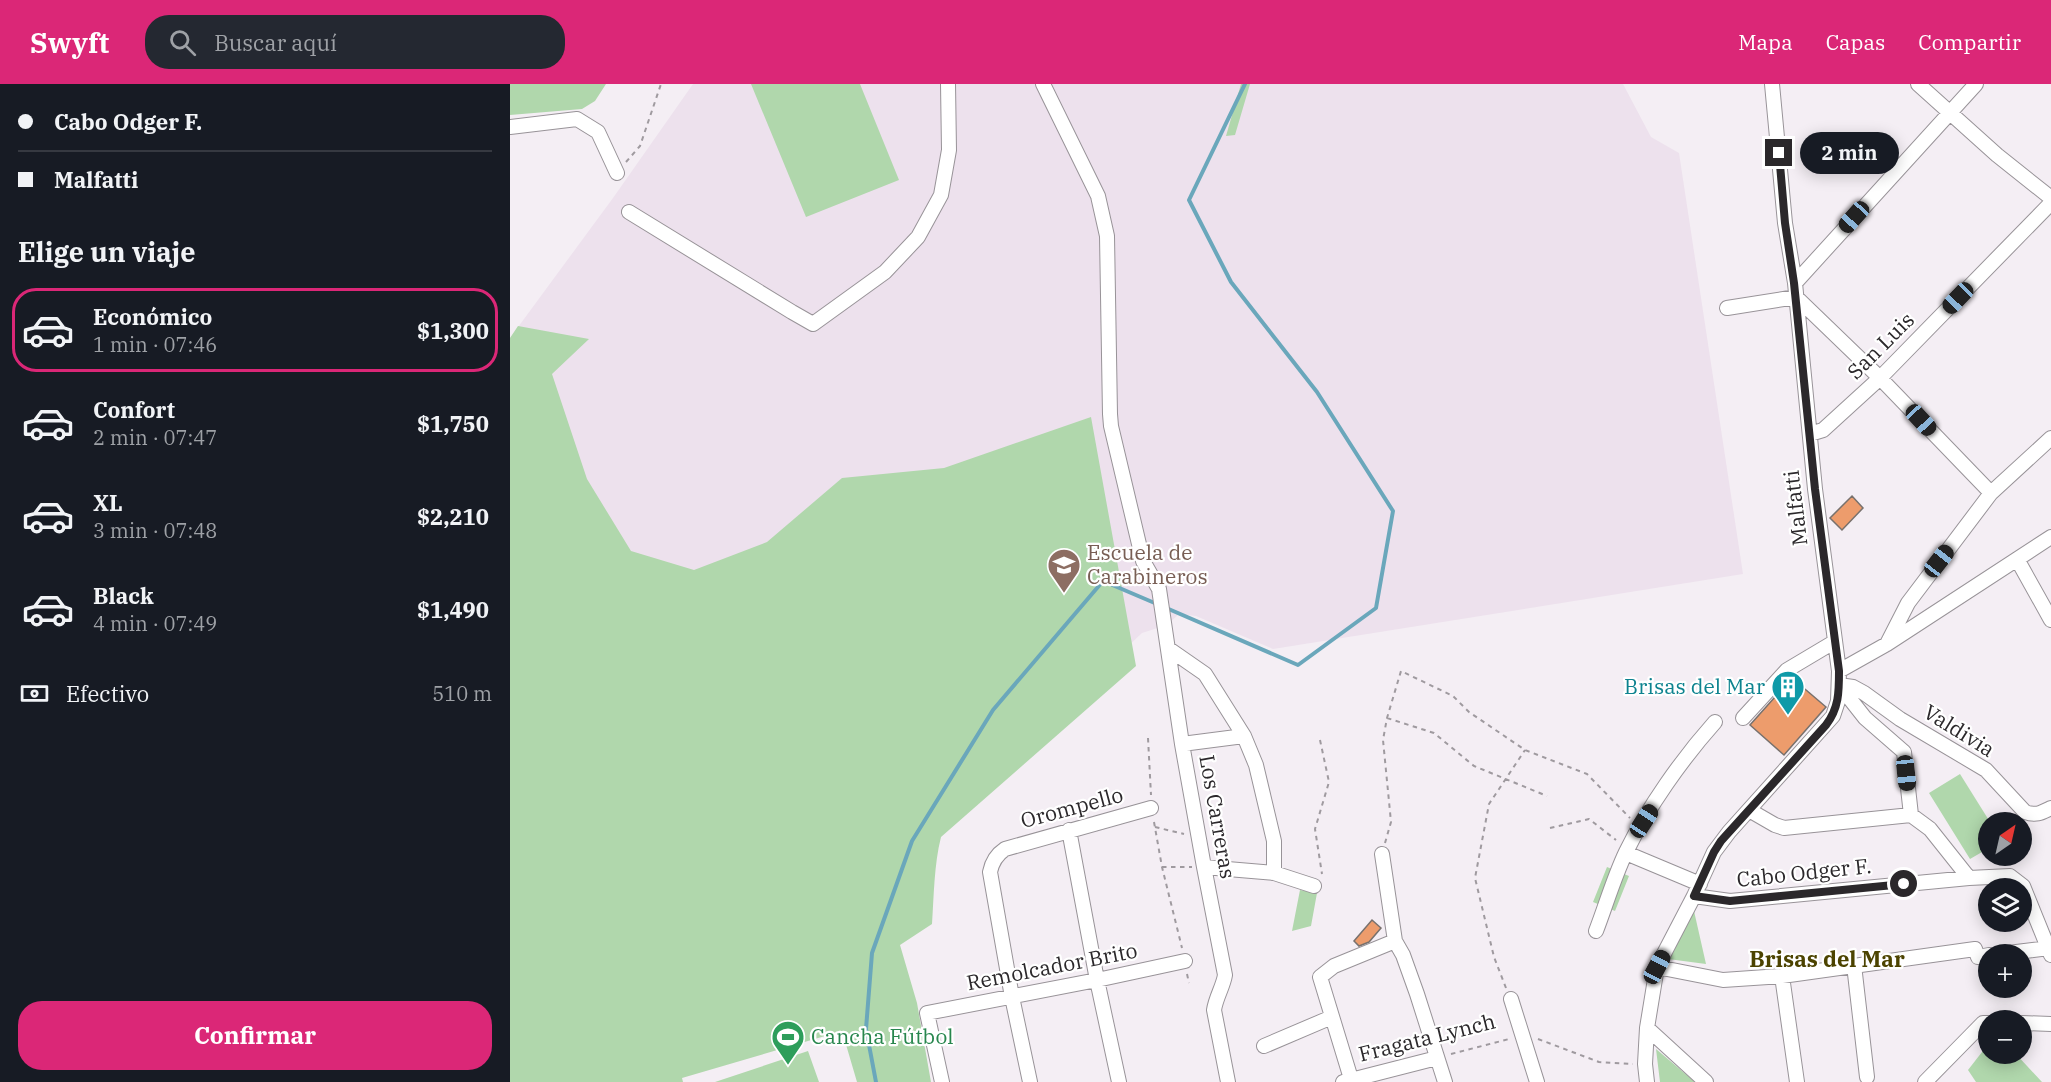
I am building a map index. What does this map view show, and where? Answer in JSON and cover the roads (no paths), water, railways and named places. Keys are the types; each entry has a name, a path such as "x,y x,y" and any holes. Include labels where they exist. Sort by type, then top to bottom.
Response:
{"street":[{"path":"629,212 813,324 885,272 918,237 941,195 949,150 948,84"},
{"name":"Los Carreras","path":"1043,84 1098,196 1107,236 1110,414 1143,561 1159,589 1198,837 1226,975 1215,1000 1214,1010 1228,1082"},
{"name":"Malfatti","path":"1772,84 1785,223 1796,297 1839,678 1865,718 1904,752 1911,815"},
{"path":"1918,84 2051,200"},
{"path":"1794,283 1976,84"},
{"path":"510,127 577,119 598,132 617,173"},
{"name":"San Luis","path":"1810,434 1822,430 1880,378 2051,200"},
{"path":"1728,308 1796,297 1880,378 1991,493"},
{"path":"1887,644 1908,603 1991,493 2051,438"},
{"path":"1647,1082 1645,1064 1647,1028 1657,967 1714,852 1833,716 1838,701 1839,678 2051,537"},
{"path":"2017,559 2051,620"},
{"path":"1743,718 1787,670 1834,642"},
{"path":"1169,649 1205,674 1244,736 1256,765 1274,841 1274,873"},
{"name":"Valdivia","path":"1839,678 1900,719 1986,770 2025,812 2032,815 2051,808"},
{"path":"1596,931 1627,851 1640,828 1689,751 1715,722"},
{"path":"1182,744 1244,736"},
{"name":"Orompello","path":"1012,997 990,872 992,862 998,853 1069,830 1151,808"},
{"path":"1749,810 1784,828 1911,815 1930,829 1969,878"},
{"path":"1069,830 1119,1082"},
{"path":"1627,851 1697,890"},
{"path":"1382,854 1395,941 1403,955 1417,994 1445,1082"},
{"path":"1204,867 1274,873 1314,886"},
{"name":"Cabo Odger F.","path":"1697,890 1730,901 2010,876 2023,886 2050,952"},
{"path":"1349,1081 1320,977 1334,966 1395,941"},
{"path":"1657,967 1723,980 1782,976 1975,949 1978,957"},
{"path":"2032,953 2050,952"},
{"name":"Remolcador Brito","path":"942,1082 927,1013 1185,961"},
{"path":"1854,965 1867,1077"},
{"path":"1782,976 1797,1082"},
{"path":"1012,997 1030,1082"},
{"path":"1511,999 1537,1082"},
{"path":"1264,1046 1332,1017"},
{"path":"2032,1023 2051,1024"},
{"path":"1647,1028 1706,1082"},
{"path":"1925,1082 1978,1028"},
{"name":"Fragata Lynch","path":"1349,1081 1437,1058"}],"waterway":[{"path":"1164,607 1298,665 1376,608 1393,511 1317,392 1231,282 1189,200 1245,84"},
{"path":"876,1082 866,1029 872,953 912,841 993,710 1103,581 1157,604"}],"place":[{"name":"Escuela de Carabineros","path":"1064,594"},
{"name":"Brisas del Mar","path":"1788,716"},
{"name":"Cancha Fútbol","path":"788,1066"}],"district":[{"name":"Brisas del Mar","path":"1827,959"}]}
